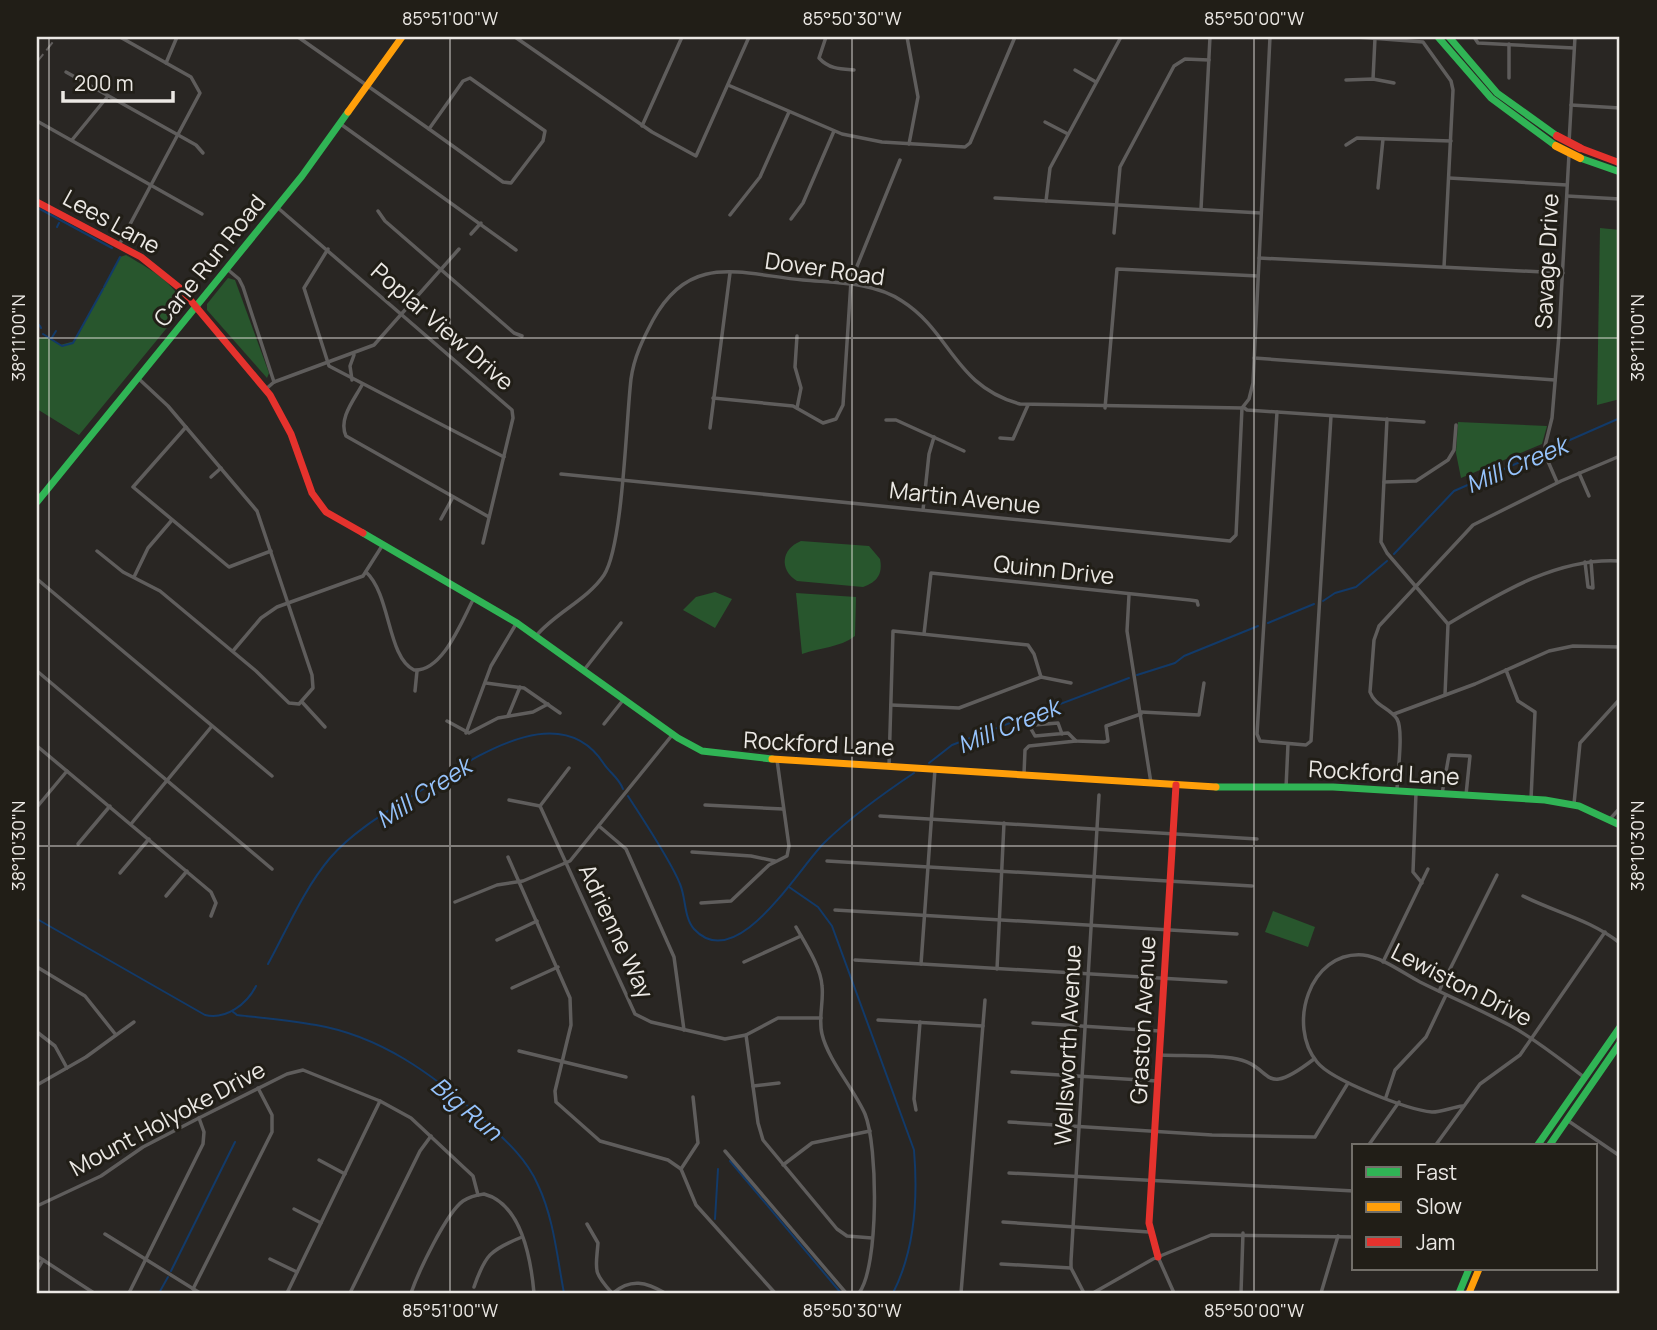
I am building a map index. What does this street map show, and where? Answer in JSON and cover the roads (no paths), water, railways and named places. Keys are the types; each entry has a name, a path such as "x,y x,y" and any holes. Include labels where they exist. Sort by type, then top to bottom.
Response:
{"main road":[{"name":"Cane Run Road","path":"37,502 277,208 342,125 402,37"},
{"path":"1438,37 1488,96 1519,122 1556,146 1620,163"},
{"path":"1449,37 1469,63 1502,97 1580,153 1620,172"},
{"name":"Lees Lane","path":"37,202 119,245 170,278 196,307"},
{"name":"Rockford Lane","path":"196,307 266,389 286,423 312,493 321,507 335,520 517,623 673,734 711,754 1176,785 1397,791 1531,799 1574,804 1620,825"},
{"name":"Graston Avenue","path":"1158,1257 1149,1231 1176,785"},
{"path":"1538,1144 1620,1027"},
{"path":"1550,1144 1620,1043"},
{"path":"1585,1077 1588,1090"},
{"path":"1567,1120 1564,1115 1574,1100 1573,1094"},
{"path":"1459,1293 1469,1270"},
{"path":"1469,1293 1479,1270"}],"street":[{"path":"119,245 199,100 200,90 195,80 120,37"},
{"path":"166,63 177,37"},
{"path":"298,37 429,129 509,183 516,179 545,136 541,127 470,78 461,84 429,129"},
{"path":"515,37 642,126 692,155 699,153 749,37"},
{"path":"642,126 682,37"},
{"path":"826,37 819,58 825,65 854,70"},
{"path":"907,37 918,97 909,144"},
{"path":"728,85 834,131 871,141 964,147 970,143 1015,37"},
{"path":"1046,201 1050,168 1121,37"},
{"path":"1201,209 1210,37"},
{"path":"1242,407 1252,390 1270,37"},
{"path":"1357,37 1422,41 1452,85 1444,267"},
{"path":"1474,37 1478,43 1574,48"},
{"path":"1529,37 1529,46"},
{"name":"Savage Drive","path":"1557,483 1545,453 1552,418 1563,273 1575,37"},
{"path":"1373,79 1375,38"},
{"path":"1509,44 1509,78"},
{"path":"1114,233 1122,161 1174,66 1185,59 1209,60"},
{"path":"1075,70 1096,82"},
{"path":"66,72 180,136 203,153"},
{"path":"1346,80 1373,79 1394,83"},
{"path":"71,141 108,96"},
{"path":"1571,105 1620,108"},
{"path":"730,215 760,177 789,111"},
{"path":"37,121 202,214"},
{"path":"1045,122 1068,134"},
{"path":"342,125 516,250"},
{"path":"791,219 803,203 834,131"},
{"path":"1346,145 1353,138 1451,141"},
{"path":"1378,188 1383,139"},
{"path":"713,398 797,408 823,423 836,419 842,409 851,285 865,242 900,160"},
{"path":"1449,178 1567,185"},
{"path":"1567,196 1620,199"},
{"path":"995,198 1261,213"},
{"name":"Poplar View Drive","path":"277,208 511,408 513,418 483,543"},
{"path":"378,211 385,221 514,333 522,336"},
{"path":"471,234 481,223"},
{"path":"266,389 274,382 374,345 459,248"},
{"path":"328,249 304,288 330,368 504,457"},
{"path":"1259,258 1563,273"},
{"path":"1105,408 1117,268 1258,276"},
{"path":"227,269 239,279 243,287 274,382"},
{"path":"710,428 730,273"},
{"name":"Dover Road","path":"536,636 604,575 613,551 632,372 647,331 665,299 680,284 699,275 730,273 880,290 900,299 925,320 976,384 1007,401 1028,405 1105,408 1242,407 1247,410 1424,422"},
{"path":"797,336 795,367 801,388 797,408"},
{"path":"352,380 350,366 355,354"},
{"path":"1254,358 1555,380"},
{"path":"97,551 134,577 156,587 233,651 286,702 295,705 302,702 314,681 257,511 160,397 138,378"},
{"path":"362,385 344,419 346,436 489,517"},
{"path":"1000,438 1013,439 1028,405"},
{"name":"Martin Avenue","path":"561,474 1231,540 1236,535 1242,407"},
{"path":"1277,412 1257,734 1263,742 1288,744 1306,745 1311,738 1331,415"},
{"path":"1387,419 1382,546 1448,624 1445,695"},
{"path":"886,420 897,420 964,451"},
{"path":"1384,482 1412,482 1448,460 1454,450 1456,425"},
{"path":"186,427 132,485 230,568 271,551"},
{"path":"923,510 929,454 934,437"},
{"path":"1397,791 1399,724 1393,715 1371,696 1374,640 1379,626 1466,530 1557,483 1620,456"},
{"path":"211,478 221,468"},
{"path":"1579,473 1589,496"},
{"path":"441,519 453,497"},
{"path":"134,577 148,548 172,520"},
{"path":"233,651 261,618 288,602 366,572 382,547"},
{"path":"1585,562 1588,587 1593,588 1591,561"},
{"path":"1448,624 1489,600 1542,575 1585,562 1620,561"},
{"path":"366,572 379,590 402,660 417,671 425,670 434,663 456,635 474,598"},
{"name":"Quinn Drive","path":"924,634 932,573 1129,594 1127,631 1151,783"},
{"path":"37,579 272,776"},
{"path":"1129,594 1197,601 1198,605"},
{"path":"466,733 491,666 517,623"},
{"path":"583,670 621,623"},
{"path":"889,766 893,631 1028,645 1034,654 1041,677"},
{"path":"1393,715 1562,648 1620,647"},
{"path":"1506,670 1518,701 1535,712 1531,799"},
{"path":"37,671 272,869"},
{"path":"415,691 417,671"},
{"path":"891,705 959,708 1041,677 1070,683"},
{"path":"486,683 520,687 559,713"},
{"path":"1024,774 1025,750 1029,746 1108,741 1106,726 1141,713 1199,715 1204,683"},
{"path":"508,716 520,687"},
{"path":"604,724 624,699"},
{"path":"1574,804 1580,743 1620,699"},
{"path":"302,702 325,727"},
{"path":"466,733 508,716 533,712 548,704"},
{"path":"447,721 466,733"},
{"path":"1062,734 1058,723 1034,726 1031,729 1035,736 1062,734 1068,733 1076,741"},
{"path":"131,824 212,726"},
{"path":"455,902 497,884 519,881 566,863 600,826 673,734"},
{"path":"1286,788 1288,744"},
{"path":"37,746 215,896 215,908 211,916"},
{"path":"1442,794 1449,755 1470,756 1466,795"},
{"path":"701,903 731,901 775,861 788,853 777,760"},
{"path":"509,800 540,806 569,768"},
{"path":"921,964 935,769"},
{"path":"37,807 67,771"},
{"path":"1416,793 1413,872 1422,883"},
{"name":"Wellsworth Avenue","path":"1071,1268 1099,795"},
{"path":"705,805 783,808"},
{"name":"Adrienne Way","path":"540,806 634,1012 644,1019 725,1039 746,1035 778,1018 821,1018"},
{"path":"78,844 110,807"},
{"path":"1610,819 1620,808"},
{"path":"880,816 1257,839"},
{"path":"997,968 1004,823"},
{"path":"600,826 626,849 674,957 684,1030"},
{"path":"120,873 149,839"},
{"path":"692,852 741,855 775,861"},
{"path":"508,857 558,967 571,1008 571,1025 554,1099 605,1144 668,1160 681,1169 696,1205 775,1293"},
{"path":"827,860 1252,886"},
{"path":"1383,962 1428,869"},
{"path":"166,896 187,871"},
{"path":"1439,991 1497,874"},
{"path":"1523,896 1556,913 1589,922 1620,943"},
{"path":"835,910 1237,934"},
{"path":"497,940 537,921"},
{"path":"796,927 822,982 822,1036 864,1112 870,1131 874,1168 870,1271 859,1293"},
{"path":"1436,1144 1484,1080 1516,1059 1605,932"},
{"path":"744,962 801,936"},
{"name":"Lewiston Drive","path":"1314,1059 1303,1028 1305,1001 1314,982 1327,967 1348,957 1367,956 1531,1039 1585,1077"},
{"path":"855,960 1226,982"},
{"path":"37,967 85,996 116,1035"},
{"path":"512,988 558,967"},
{"path":"1385,1097 1395,1070 1426,1037 1446,995"},
{"path":"961,1293 985,1000"},
{"path":"878,1020 983,1026"},
{"path":"37,1085 134,1022"},
{"path":"916,1110 914,1099 920,1022"},
{"path":"1033,1023 1160,1031"},
{"path":"37,1032 52,1043 67,1068"},
{"path":"746,1035 761,1135 841,1233 852,1237 872,1238"},
{"path":"519,1051 626,1077"},
{"path":"1159,1055 1233,1058 1268,1077 1279,1079 1292,1076 1314,1059 1328,1073 1399,1102 1435,1112 1463,1106"},
{"name":"Mount Holyoke Drive","path":"37,1206 101,1175 143,1147 258,1088 293,1071 307,1070 380,1101 411,1118 473,1176 478,1195"},
{"path":"1012,1072 1157,1081"},
{"path":"752,1086 779,1083"},
{"path":"1009,1122 1155,1132 1315,1137 1348,1083"},
{"path":"193,1289 272,1132 272,1115 258,1088"},
{"path":"681,1169 698,1143 693,1097"},
{"path":"286,1293 380,1101"},
{"path":"1369,1144 1399,1102"},
{"path":"128,1293 203,1144 205,1135 199,1118"},
{"path":"1567,1120 1620,1156"},
{"path":"783,1165 812,1143 870,1131"},
{"path":"350,1293 420,1151 431,1136"},
{"path":"725,1152 846,1293"},
{"path":"319,1160 345,1174"},
{"path":"1009,1172 1352,1191"},
{"path":"411,1293 430,1249 455,1209 462,1201 478,1195 489,1195 504,1204 522,1237 534,1293"},
{"path":"294,1209 321,1223"},
{"path":"1003,1222 1149,1231"},
{"path":"587,1224 598,1243 594,1263 596,1272 612,1293 635,1283 650,1284 665,1293"},
{"path":"1241,1293 1243,1233"},
{"path":"105,1234 200,1293"},
{"path":"1093,1293 1158,1257 1211,1234 1352,1237"},
{"path":"1321,1293 1338,1236"},
{"path":"474,1287 486,1257 502,1245 522,1237"},
{"path":"37,1256 94,1293"},
{"path":"1158,1257 1174,1293"},
{"path":"270,1259 297,1272"},
{"path":"37,1270 43,1260"},
{"path":"1001,1264 1071,1268 1084,1293"}],"waterway":[{"path":"40,209 112,248"},
{"path":"57,227 59,223"},
{"path":"104,287 120,257"},
{"path":"43,334 62,346 73,343 103,289"},
{"path":"51,339 56,331"},
{"name":"Mill Creek","path":"1394,554 1454,491 1620,418"},
{"name":"Mill Creek","path":"1323,601 1335,593 1356,587 1387,561"},
{"name":"Mill Creek","path":"1268,623 1314,604"},
{"name":"Mill Creek","path":"1137,675 1175,663 1184,656 1258,626"},
{"name":"Mill Creek","path":"929,763 952,745 1129,678"},
{"name":"Mill Creek","path":"268,964 312,883 340,847 387,811 491,750 541,734 564,735 586,744 623,789"},
{"name":"Mill Creek","path":"628,796 676,875 694,929 711,940 729,939 747,929 766,912 835,833 914,773"},
{"path":"789,887 818,907 832,926 914,1150 916,1187 913,1223 906,1259 893,1293"},
{"path":"37,919 205,1015 228,1013 247,999 256,986"},
{"name":"Big Run","path":"232,1011 237,1015 316,1025 362,1038 404,1059 462,1101 513,1148 533,1175 551,1225 564,1293"},
{"path":"171,1271 235,1142"},
{"path":"730,1161 841,1293"},
{"path":"715,1219 718,1169"},
{"path":"159,1293 168,1277"}],"railway":[{"path":"37,62 57,37"}]}
